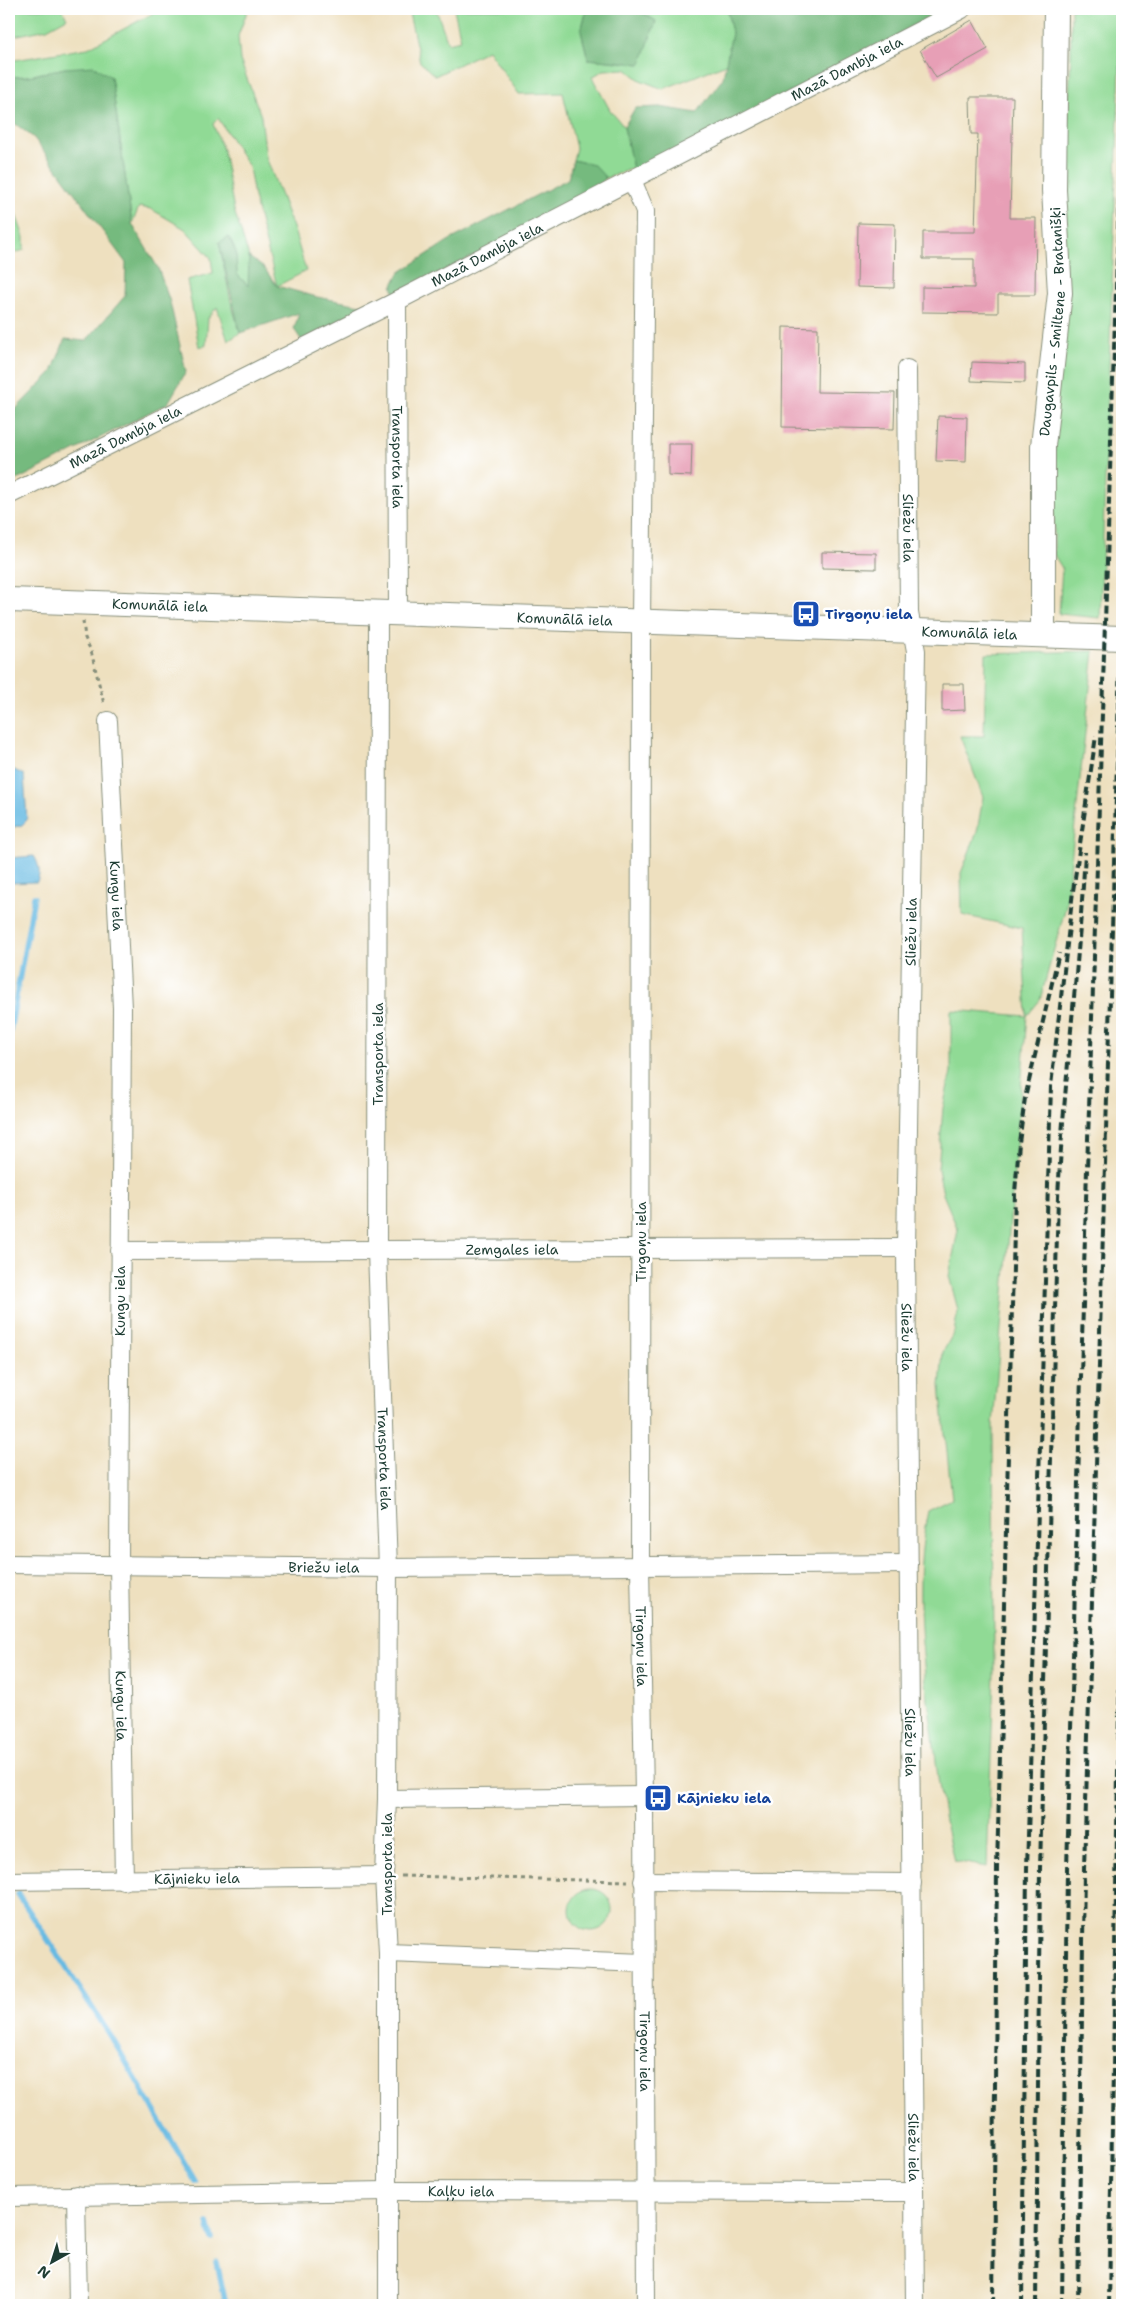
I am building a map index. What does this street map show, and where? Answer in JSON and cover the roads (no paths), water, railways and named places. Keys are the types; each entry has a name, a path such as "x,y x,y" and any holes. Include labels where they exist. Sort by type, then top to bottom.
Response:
{"street":[{"name":"Mazā Dambja iela","path":"9,495 397,301 962,9"},
{"name":"Daugavpils - Smiltene - Bratanišķi","path":"1043,635 1043,446 1060,293 1054,190 1056,9"},
{"name":"Tirgoņu iela","path":"632,180 645,211 641,622 640,1565 644,1796 646,2305"},
{"name":"Transporta iela","path":"388,2305 388,1952 384,1876 387,1799 388,1568 377,1251 388,613 397,301"},
{"name":"Sliežu iela","path":"907,368 909,613 916,651 906,1248 915,2305"},
{"name":"Komunālā iela","path":"9,600 1122,638"},
{"name":"Kungu iela","path":"108,721 122,1008 119,1564 124,1881"},
{"name":"Zemgales iela","path":"120,1251 906,1248"},
{"name":"Briežu iela","path":"9,1564 388,1568 909,1564"},
{"path":"387,1799 644,1796"},
{"name":"Kājnieku iela","path":"9,1881 124,1881 384,1876"},
{"path":"643,1881 912,1883"},
{"path":"388,1952 644,1963"},
{"name":"Kaļķu iela","path":"9,2197 387,2192 914,2192"},
{"path":"76,2195 78,2305"}],"water":[{"path":"9,767 24,775 27,820 22,825 10,828"},
{"path":"34,856 39,869 37,882 9,883 9,858"}],"waterway":[{"path":"9,1036 34,897"},
{"path":"18,1894 112,2038 195,2181"},
{"path":"208,2223 212,2239"},
{"path":"217,2262 226,2305"}],"railway":[{"path":"1121,174 1122,123"},
{"path":"1062,2305 1067,1869 1086,1200 1120,167"},
{"path":"1078,2305 1084,1869 1122,594"},
{"path":"1022,2305 1027,1869 1051,1086 1073,891 1096,736"},
{"path":"1036,2305 1040,1868 1058,1197 1085,852"},
{"path":"993,2305 997,1868 1015,1193 1025,1098 1059,953"},
{"path":"1109,2305 1122,1535"}],"place":[{"name":"Tirgoņu iela","path":"806,614"},
{"name":"Kājnieku iela","path":"658,1798"}]}
